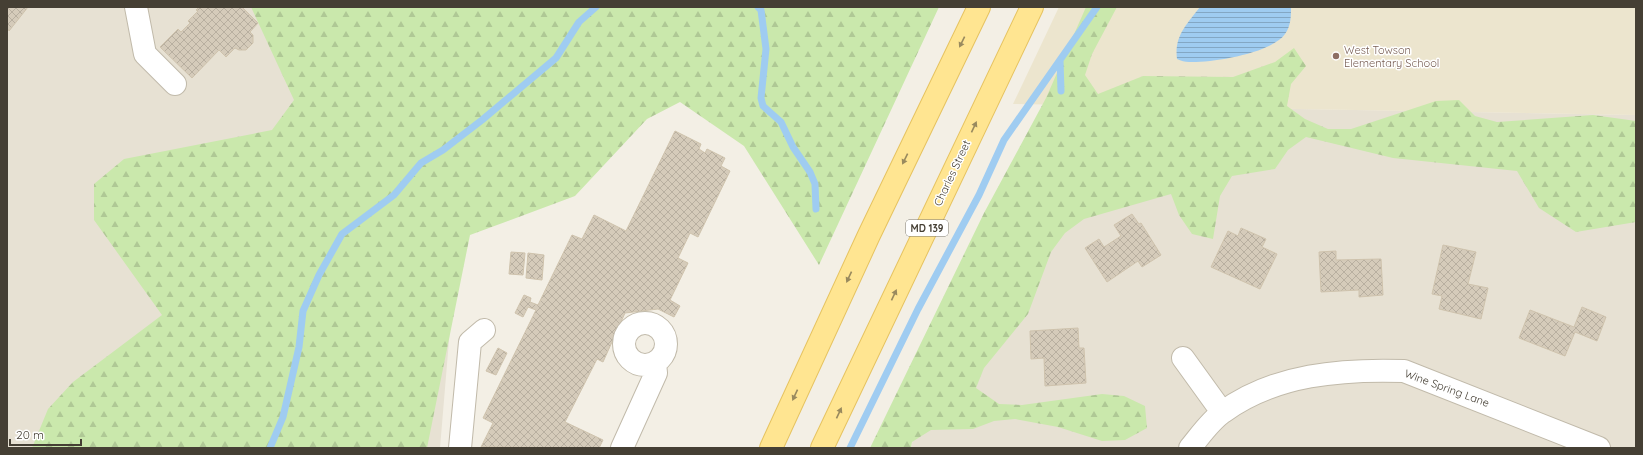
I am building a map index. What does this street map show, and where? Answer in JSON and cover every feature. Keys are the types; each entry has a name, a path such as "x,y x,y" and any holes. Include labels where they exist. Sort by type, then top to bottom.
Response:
{"main road":[{"path":"771,448 869,235 979,7"},
{"name":"Charles Street","path":"822,448 1032,7"}],"street":[{"path":"136,7 145,54 175,84"},
{"path":"460,448 470,342 484,330"},
{"path":"1183,358 1222,412"},
{"path":"622,448 656,373 655,363"},
{"name":"Wine Spring Lane","path":"1190,448 1204,430 1222,412 1244,399 1273,386 1303,377 1372,370 1404,371 1599,448"}],"shaded area":[{"path":"7,7 491,7 459,221 440,448 7,448"},
{"name":"West Towson Elementary School","path":"1059,7 1636,7 1636,115 1013,104"},
{"path":"1067,105 1636,115 1636,448 911,448 918,416"}],"green space":[{"path":"251,7 939,7 819,265 744,146 680,102 647,119 575,196 470,235 427,448 32,448 48,409 73,382 162,315 94,220 94,184 124,159 272,130 294,100"},
{"path":"1086,7 1117,7 1092,54 1085,75 1098,94 1143,76 1233,77 1275,62 1294,48 1306,66 1291,84 1287,106 1305,119 1328,129 1351,129 1436,101 1459,100 1475,116 1497,122 1593,115 1636,121 1636,222 1576,232 1539,208 1517,171 1393,158 1306,137 1288,150 1275,169 1232,176 1220,196 1213,239 1192,234 1179,215 1171,194 1084,219 1065,233 1051,252 1028,314 984,368 976,388 999,404 1022,405 1102,394 1124,396 1145,406 1147,428 1125,440 1102,441 1058,427 1015,419 994,421 973,429 931,430 912,442 911,448 870,448 984,213 1046,98"}],"water":[{"path":"1200,7 1291,7 1290,21 1285,34 1278,41 1268,47 1241,56 1226,59 1184,62 1177,59 1180,37 1186,25"}],"building":[{"path":"7,7 28,7 9,31 8,29 7,30"},
{"path":"199,7 242,7 258,23 250,32 253,35 253,43 246,50 239,50 235,48 226,57 219,50 192,78 160,47 178,29 181,32 190,23 188,21 198,11 196,10"},
{"path":"675,131 701,144 699,149 705,153 707,149 725,158 721,166 730,171 698,237 690,233 678,258 688,263 670,300 680,306 674,317 658,309 625,313 603,362 597,359 565,422 603,440 599,448 481,447 493,423 483,418 536,310 528,307 523,317 515,313 524,295 531,298 530,302 538,305 572,235 582,239 594,215 626,231"},
{"path":"1132,214 1139,224 1141,223 1161,255 1142,267 1138,261 1107,282 1085,248 1099,239 1104,247 1121,236 1114,225"},
{"path":"1241,228 1266,239 1262,247 1277,254 1260,289 1211,267 1228,231 1238,236"},
{"path":"1443,245 1476,252 1468,284 1488,288 1481,319 1439,309 1442,296 1432,294"},
{"path":"1336,251 1336,260 1381,259 1383,295 1359,297 1359,290 1321,292 1319,252"},
{"path":"511,252 525,253 523,275 509,274"},
{"path":"528,253 544,255 542,280 526,278"},
{"path":"1582,307 1606,317 1597,341 1575,332 1565,356 1519,338 1530,310 1574,327"},
{"path":"1078,328 1079,348 1084,348 1086,383 1045,386 1044,358 1031,359 1030,331"},
{"path":"498,348 507,353 496,375 486,371"}],"waterway":[{"path":"270,448 283,417 299,347 303,311 319,275 342,234 394,195 421,163 443,150 482,120 556,58 579,22 596,7"},
{"path":"758,7 761,10 766,49 761,98 763,106 781,122 793,147 810,172 815,184 816,209"},
{"path":"850,448 918,309 979,195 1004,140 1097,7"},
{"path":"1060,60 1061,91"}],"place":[{"name":"West Towson Elementary School","path":"1336,56"}]}
